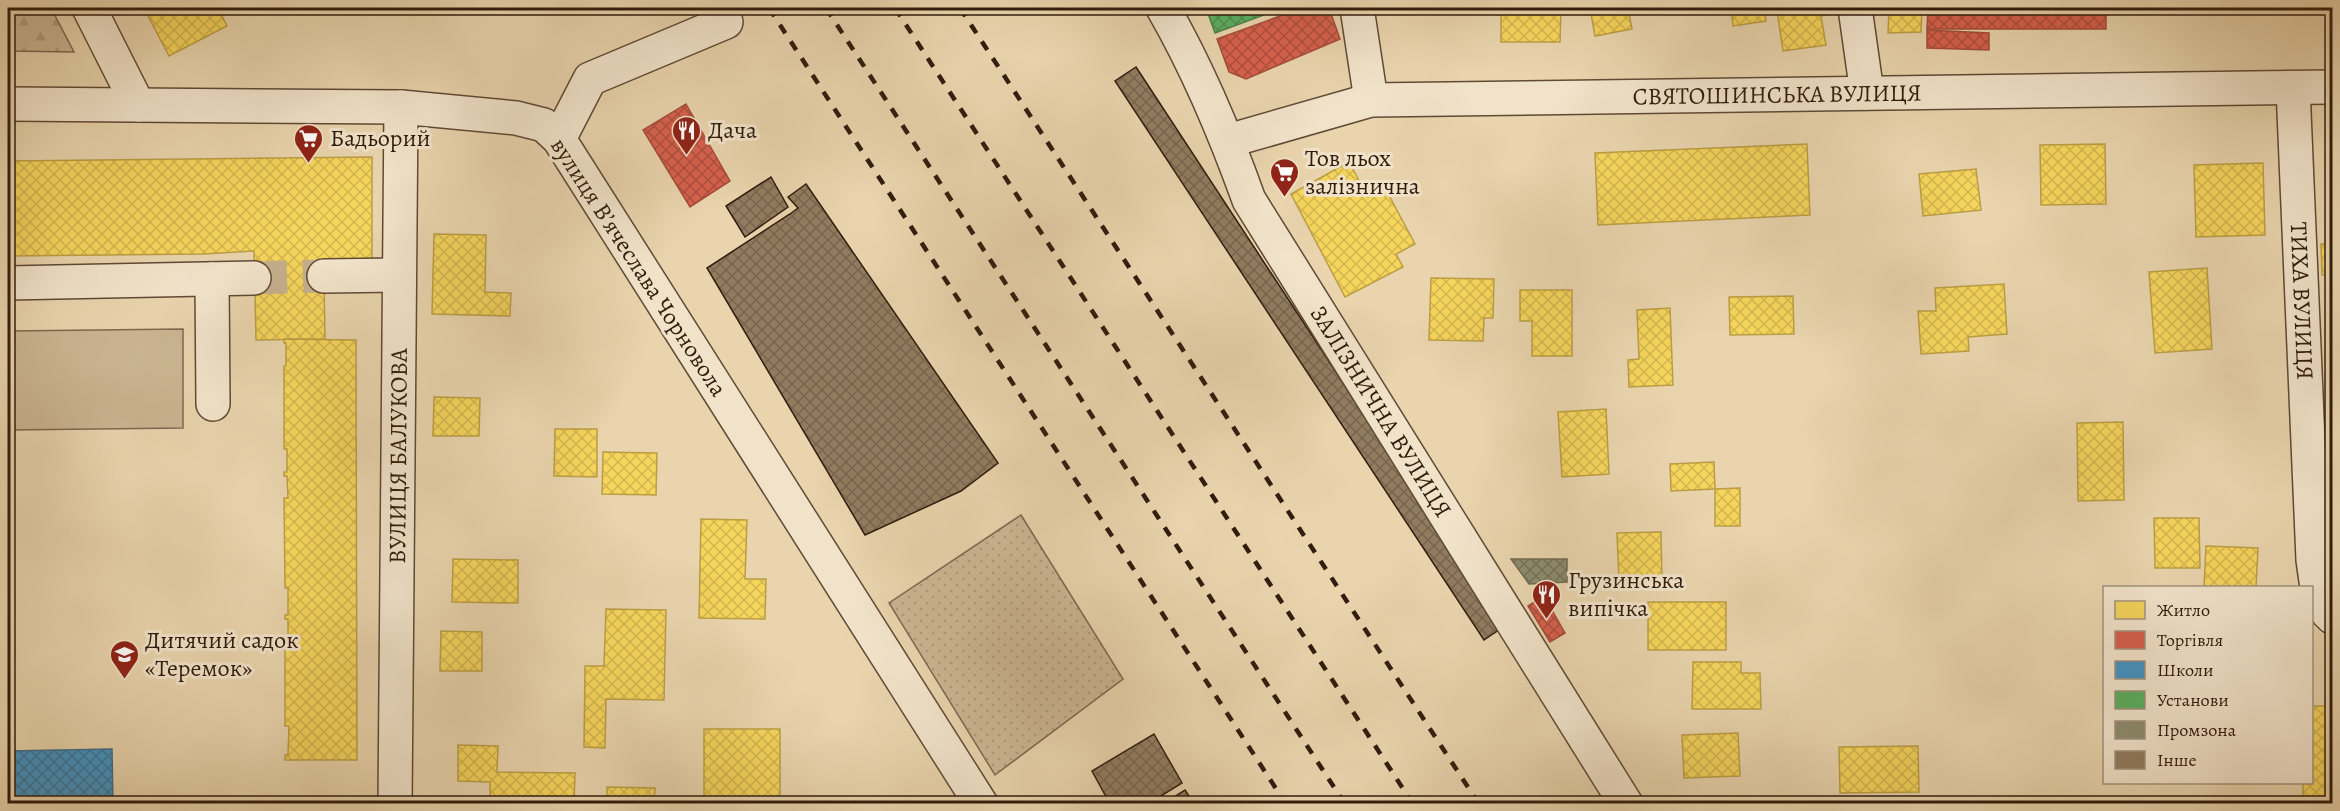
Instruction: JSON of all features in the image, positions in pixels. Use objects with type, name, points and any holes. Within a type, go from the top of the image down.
[{"type":"street","points":[[89,8],[138,105]]},
{"type":"street","points":[[559,139],[590,79],[726,22],[717,8]]},
{"type":"street","name":"ЗАЛІЗНИЧНА ВУЛИЦЯ","points":[[1163,8],[1189,53],[1228,141],[1249,200],[1626,804]]},
{"type":"street","points":[[1357,8],[1371,100]]},
{"type":"street","points":[[1855,8],[1866,93]]},
{"type":"street","name":"СВЯТОШИНСЬКА ВУЛИЦЯ","points":[[1228,141],[1371,100],[2332,87]]},
{"type":"street","name":"ТИХА ВУЛИЦЯ","points":[[2293,88],[2313,560],[2318,591],[2327,613],[2332,618]]},
{"type":"street","name":"вулиця Вʼячеслава Чорновола","points":[[8,104],[401,107],[516,118],[544,125],[559,139],[966,795]]},
{"type":"street","name":"ВУЛИЦЯ БАЛУКОВА","points":[[395,804],[401,107]]},
{"type":"street","points":[[324,276],[398,274]]},
{"type":"street","points":[[8,283],[254,278]]},
{"type":"street","points":[[212,279],[213,404]]},
{"type":"green space","points":[[8,8],[51,8],[74,52],[8,51]]},
{"type":"green space","points":[[183,329],[183,428],[8,430],[8,331]]},
{"type":"green space","points":[[1021,515],[1123,679],[995,775],[889,603]]},
{"type":"building: Житло","points":[[144,8],[218,8],[227,26],[169,56]]},
{"type":"building: Житло","points":[[1501,8],[1561,8],[1560,42],[1501,42]]},
{"type":"building: Житло","points":[[1590,8],[1628,8],[1632,29],[1595,36]]},
{"type":"building: Житло","points":[[1731,8],[1764,8],[1766,21],[1733,26]]},
{"type":"building: Житло","points":[[1798,8],[1842,8],[1843,12],[1821,16],[1826,45],[1783,51],[1777,11]]},
{"type":"building: Житло","points":[[1889,8],[1922,8],[1921,32],[1888,33]]},
{"type":"building: Житло","points":[[1807,144],[1810,215],[1598,225],[1595,153]]},
{"type":"building: Житло","points":[[2105,144],[2106,204],[2041,205],[2040,145]]},
{"type":"building: Житло","points":[[372,157],[372,260],[324,276],[325,339],[256,340],[254,251],[203,254],[8,256],[8,161]]},
{"type":"building: Житло","points":[[1349,162],[1368,197],[1385,188],[1415,244],[1396,254],[1403,267],[1345,297],[1291,194]]},
{"type":"building: Житло","points":[[2263,163],[2265,235],[2196,237],[2194,165]]},
{"type":"building: Житло","points":[[1976,169],[1981,210],[1923,216],[1919,174]]},
{"type":"building: Житло","points":[[434,234],[486,235],[485,292],[511,293],[510,316],[432,314]]},
{"type":"building: Житло","points":[[2332,243],[2332,274],[2322,275],[2321,244]]},
{"type":"building: Житло","points":[[2207,268],[2212,349],[2155,353],[2149,272]]},
{"type":"building: Житло","points":[[1431,278],[1494,279],[1493,318],[1484,318],[1483,341],[1429,340]]},
{"type":"building: Житло","points":[[2004,284],[2007,334],[1968,337],[1969,351],[1921,354],[1918,311],[1936,311],[1935,288]]},
{"type":"building: Житло","points":[[1520,290],[1572,290],[1572,356],[1532,356],[1532,321],[1520,321]]},
{"type":"building: Житло","points":[[1793,296],[1794,334],[1730,335],[1729,297]]},
{"type":"building: Житло","points":[[1670,308],[1673,385],[1629,387],[1628,360],[1639,359],[1637,310]]},
{"type":"building: Житло","points":[[284,339],[356,340],[357,760],[285,760],[285,755],[288,755],[289,726],[285,726],[285,646],[288,647],[288,619],[285,619],[285,615],[288,615],[288,588],[285,588],[284,498],[288,498],[287,476],[284,476],[284,472],[287,472],[287,449],[284,449],[286,343]]},
{"type":"building: Житло","points":[[434,397],[480,398],[479,436],[433,436]]},
{"type":"building: Житло","points":[[1606,409],[1609,474],[1562,477],[1558,412]]},
{"type":"building: Житло","points":[[2123,422],[2124,500],[2078,501],[2077,423]]},
{"type":"building: Житло","points":[[555,429],[597,429],[597,477],[554,476]]},
{"type":"building: Житло","points":[[603,452],[657,453],[656,495],[602,494]]},
{"type":"building: Житло","points":[[1714,462],[1715,489],[1671,491],[1670,464]]},
{"type":"building: Житло","points":[[1740,488],[1740,526],[1715,526],[1715,489]]},
{"type":"building: Житло","points":[[2154,518],[2199,518],[2200,568],[2155,568]]},
{"type":"building: Житло","points":[[701,519],[747,520],[745,579],[766,579],[765,619],[699,618]]},
{"type":"building: Житло","points":[[1661,532],[1662,580],[1619,581],[1617,533]]},
{"type":"building: Житло","points":[[2206,546],[2258,548],[2256,586],[2204,586]]},
{"type":"building: Житло","points":[[453,559],[518,560],[518,603],[452,602]]},
{"type":"building: Житло","points":[[1648,602],[1726,602],[1726,650],[1648,650]]},
{"type":"building: Житло","points":[[606,609],[666,610],[664,700],[606,699],[605,748],[584,747],[585,666],[604,666]]},
{"type":"building: Житло","points":[[441,631],[482,632],[482,671],[440,671]]},
{"type":"building: Житло","points":[[1693,662],[1741,662],[1741,673],[1760,673],[1761,709],[1692,709]]},
{"type":"building: Житло","points":[[2313,706],[2332,706],[2332,804],[2303,804],[2303,784],[2313,784]]},
{"type":"building: Житло","points":[[704,729],[780,729],[780,802],[704,802]]},
{"type":"building: Житло","points":[[1738,733],[1740,776],[1684,778],[1682,735]]},
{"type":"building: Житло","points":[[458,745],[498,746],[497,772],[575,773],[574,804],[490,804],[490,782],[458,781]]},
{"type":"building: Житло","points":[[1918,746],[1919,792],[1840,793],[1839,747]]},
{"type":"building: Житло","points":[[607,787],[655,788],[654,804],[607,804]]},
{"type":"building: Торгівля","points":[[1302,8],[1329,8],[1340,39],[1246,79],[1229,72],[1217,39]]},
{"type":"building: Торгівля","points":[[1928,8],[2106,8],[2106,29],[1927,29]]},
{"type":"building: Торгівля","points":[[1927,30],[1989,33],[1989,50],[1927,48]]},
{"type":"building: Торгівля","name":"Дача","points":[[686,104],[730,181],[690,207],[643,130]]},
{"type":"building: Торгівля","name":"Грузинська випічка","points":[[1544,596],[1565,633],[1550,642],[1528,606]]},
{"type":"building: Школи","points":[[112,749],[113,804],[8,804],[8,751]]},
{"type":"building: Установи","points":[[1206,8],[1283,8],[1215,33]]},
{"type":"building: Промзона","points":[[1511,559],[1567,559],[1567,582],[1529,584]]},
{"type":"building: Інше","points":[[1136,67],[1503,627],[1484,640],[1115,81]]},
{"type":"building: Інше","points":[[771,177],[788,207],[745,237],[726,206]]},
{"type":"building: Інше","points":[[806,184],[998,463],[961,491],[865,535],[707,268],[798,208],[788,197]]},
{"type":"building: Інше","points":[[1154,734],[1182,783],[1148,804],[1110,804],[1092,771]]},
{"type":"building: Інше","points":[[1185,790],[1194,804],[1163,804]]},
{"type":"tunnel","points":[[254,278],[324,276]]},
{"type":"railway","points":[[769,8],[1286,804]]},
{"type":"railway","points":[[826,8],[1345,804]]},
{"type":"railway","points":[[895,8],[1413,804]]},
{"type":"railway","points":[[960,8],[1479,804]]},
{"type":"place","name":"Дача","points":[[687,156]]},
{"type":"place","name":"Бадьорий","points":[[309,164]]},
{"type":"place","name":"Тов льох залізнична","points":[[1284,198]]},
{"type":"place","name":"Грузинська випічка","points":[[1547,620]]},
{"type":"place","name":"Дитячий садок «Теремок»","points":[[124,680]]}]
